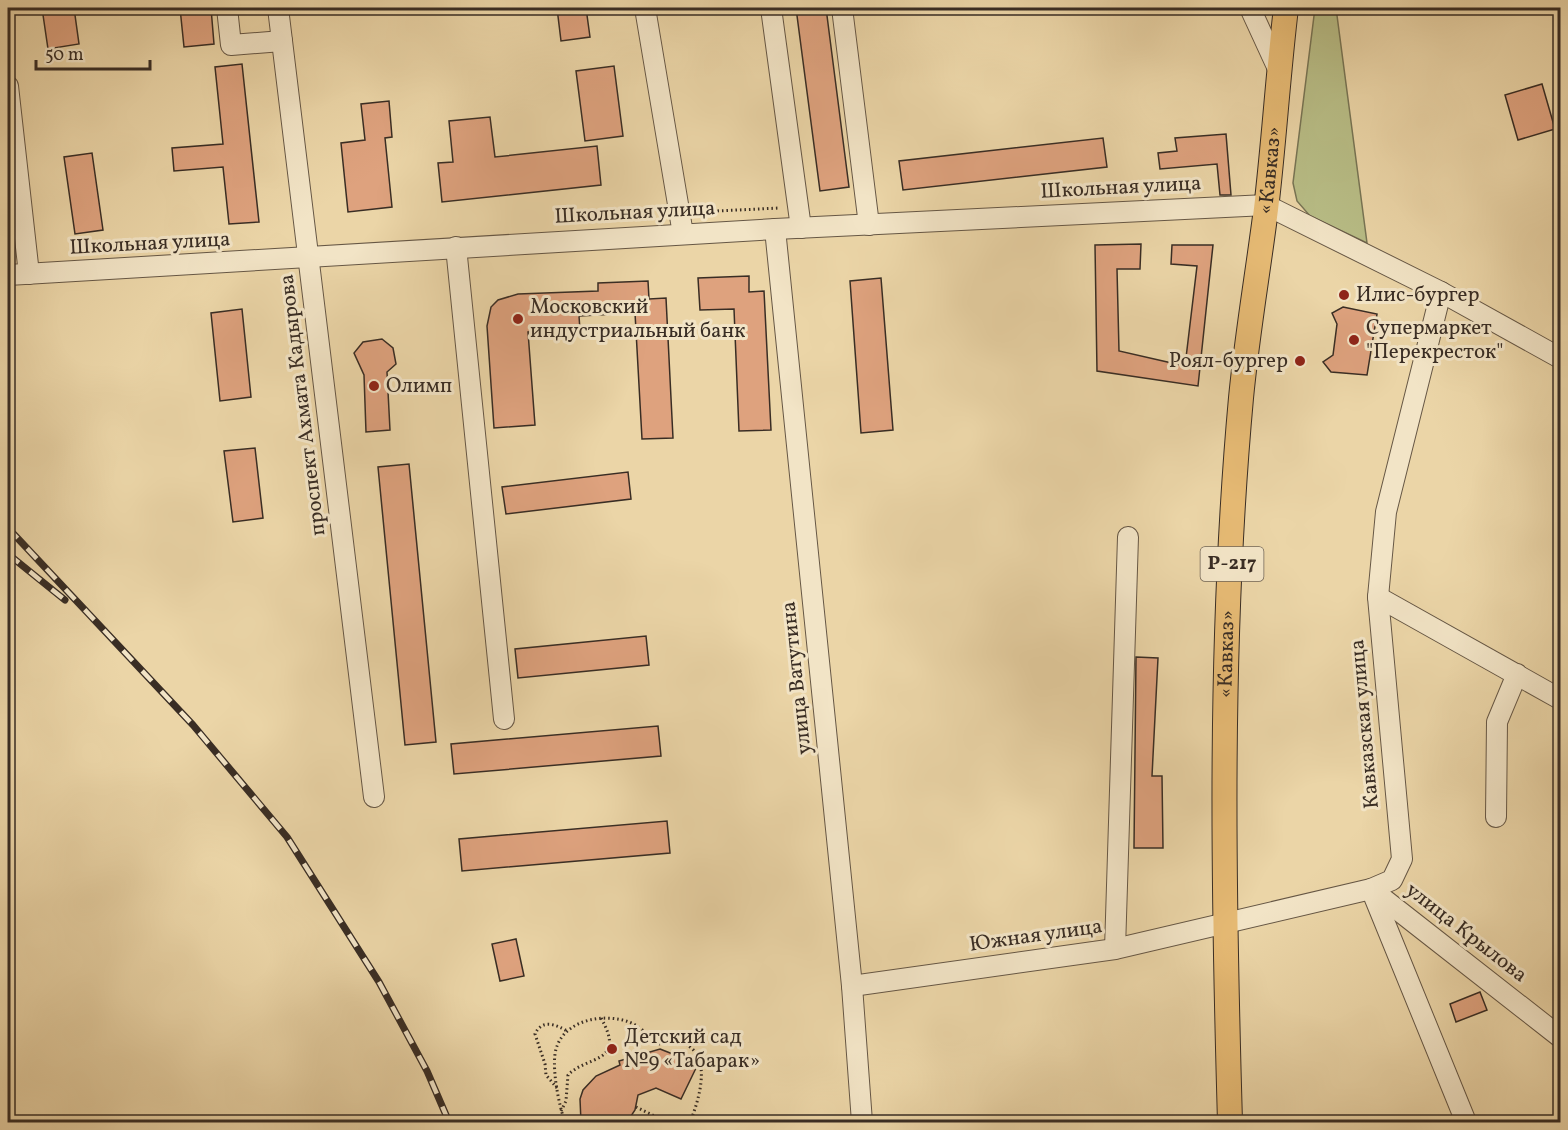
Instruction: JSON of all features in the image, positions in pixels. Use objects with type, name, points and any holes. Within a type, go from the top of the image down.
[{"type":"main road","name":"«Кавказ»","points":[[1230,1122],[1224,922],[1225,754],[1240,422],[1266,205],[1286,8]]},
{"type":"street","points":[[226,8],[231,45],[282,41]]},
{"type":"street","name":"проспект Ахмата Кадырова","points":[[278,8],[374,797]]},
{"type":"street","points":[[645,8],[683,234]]},
{"type":"street","points":[[771,8],[801,228]]},
{"type":"street","points":[[842,8],[869,225]]},
{"type":"street","points":[[1250,8],[1279,71]]},
{"type":"street","points":[[8,86],[29,274]]},
{"type":"street","points":[[1266,205],[1441,292],[1560,358]]},
{"type":"street","name":"Школьная улица","points":[[8,275],[310,259],[456,247],[683,234],[1266,205]]},
{"type":"street","name":"улица Ватутина","points":[[775,229],[852,986],[862,1122]]},
{"type":"street","points":[[456,247],[504,719]]},
{"type":"street","name":"Кавказская улица","points":[[1371,889],[1392,880],[1402,859],[1378,597],[1386,512],[1441,292]]},
{"type":"street","points":[[1115,949],[1128,537]]},
{"type":"street","points":[[1378,597],[1560,699]]},
{"type":"street","points":[[1496,817],[1497,723],[1517,674]]},
{"type":"street","points":[[1371,889],[1466,1122]]},
{"type":"street","name":"Южная улица","points":[[852,986],[1115,949],[1371,889]]},
{"type":"street","name":"улица Крылова","points":[[1371,889],[1560,1037]]},
{"type":"path","points":[[695,212],[780,208]]},
{"type":"path","points":[[561,1111],[566,1101],[568,1075],[573,1069],[598,1060],[605,1054],[609,1045],[601,1018]]},
{"type":"path","points":[[565,1122],[557,1088],[556,1047],[568,1032],[589,1020],[616,1018],[631,1023],[658,1044],[689,1045],[697,1054],[701,1073],[696,1110],[690,1122]]},
{"type":"path","points":[[557,1088],[546,1075],[545,1064],[535,1034],[541,1025],[549,1023],[568,1032]]},
{"type":"path","points":[[636,1107],[667,1122]]},
{"type":"path","points":[[631,1118],[639,1122]]},
{"type":"green space","points":[[1315,8],[1336,8],[1367,243],[1310,216],[1297,201],[1293,183]]},
{"type":"building","points":[[42,8],[74,8],[79,44],[48,49]]},
{"type":"building","points":[[180,8],[211,8],[214,44],[184,47]]},
{"type":"building","points":[[557,8],[586,8],[590,37],[561,41]]},
{"type":"building","points":[[796,8],[826,8],[849,187],[820,191]]},
{"type":"building","points":[[242,64],[259,222],[229,224],[223,167],[174,171],[172,148],[223,144],[215,67]]},
{"type":"building","points":[[614,66],[623,136],[585,141],[576,71]]},
{"type":"building","points":[[1542,84],[1555,129],[1518,140],[1505,95]]},
{"type":"building","points":[[389,101],[392,137],[385,138],[392,207],[348,212],[341,143],[365,140],[361,104]]},
{"type":"building","points":[[490,117],[495,157],[597,146],[601,185],[442,202],[438,163],[453,162],[449,121]]},
{"type":"building","points":[[1226,134],[1231,195],[1220,195],[1217,164],[1160,169],[1158,153],[1177,151],[1175,138]]},
{"type":"building","points":[[1103,138],[1107,167],[903,190],[899,161]]},
{"type":"building","points":[[92,153],[103,230],[75,234],[64,157]]},
{"type":"building","points":[[1141,244],[1140,269],[1117,269],[1119,351],[1185,366],[1197,266],[1171,264],[1172,245],[1213,245],[1198,386],[1097,371],[1095,245]]},
{"type":"building","points":[[749,276],[749,292],[764,291],[771,430],[739,431],[734,309],[700,310],[698,278]]},
{"type":"building","points":[[881,278],[893,430],[861,433],[850,281]]},
{"type":"building","points":[[648,281],[649,299],[666,298],[673,438],[642,439],[635,313],[579,316],[580,330],[528,332],[535,425],[494,428],[487,326],[491,307],[498,300],[518,294],[598,291],[598,283]]},
{"type":"building","name":"Супермаркет \"Перекресток\"","points":[[1343,307],[1377,314],[1367,375],[1331,372],[1323,362],[1333,355],[1337,324],[1332,313]]},
{"type":"building","points":[[242,309],[251,397],[220,401],[211,313]]},
{"type":"building","points":[[382,339],[393,348],[396,364],[387,372],[390,430],[366,432],[364,375],[354,353],[363,342]]},
{"type":"building","points":[[255,448],[263,518],[233,522],[224,451]]},
{"type":"building","points":[[409,464],[436,742],[405,745],[378,467]]},
{"type":"building","points":[[628,472],[631,499],[506,514],[502,487]]},
{"type":"building","points":[[646,636],[649,665],[518,678],[515,649]]},
{"type":"building","points":[[1136,657],[1158,658],[1152,776],[1162,776],[1163,848],[1134,848]]},
{"type":"building","points":[[658,726],[661,756],[454,774],[451,744]]},
{"type":"building","points":[[667,821],[670,853],[462,871],[459,839]]},
{"type":"building","points":[[516,939],[524,976],[500,981],[492,944]]},
{"type":"building","points":[[1480,992],[1487,1010],[1456,1022],[1450,1004]]},
{"type":"building","points":[[660,1049],[698,1064],[681,1099],[656,1088],[638,1095],[635,1110],[627,1122],[581,1122],[580,1099],[583,1090],[596,1076],[620,1065],[619,1061]]},
{"type":"railway","points":[[8,528],[193,725],[287,837],[379,982],[427,1071],[449,1122]]},
{"type":"railway","points":[[8,554],[65,600]]},
{"type":"place","name":"Илис-бургер","points":[[1344,295]]},
{"type":"place","name":"Московский индустриальный банк","points":[[518,319]]},
{"type":"place","name":"Супермаркет \"Перекресток\"","points":[[1354,340]]},
{"type":"place","name":"Роял-бургер","points":[[1300,361]]},
{"type":"place","name":"Олимп","points":[[374,386]]},
{"type":"place","name":"Детский сад №9 «Табарак»","points":[[612,1049]]}]
